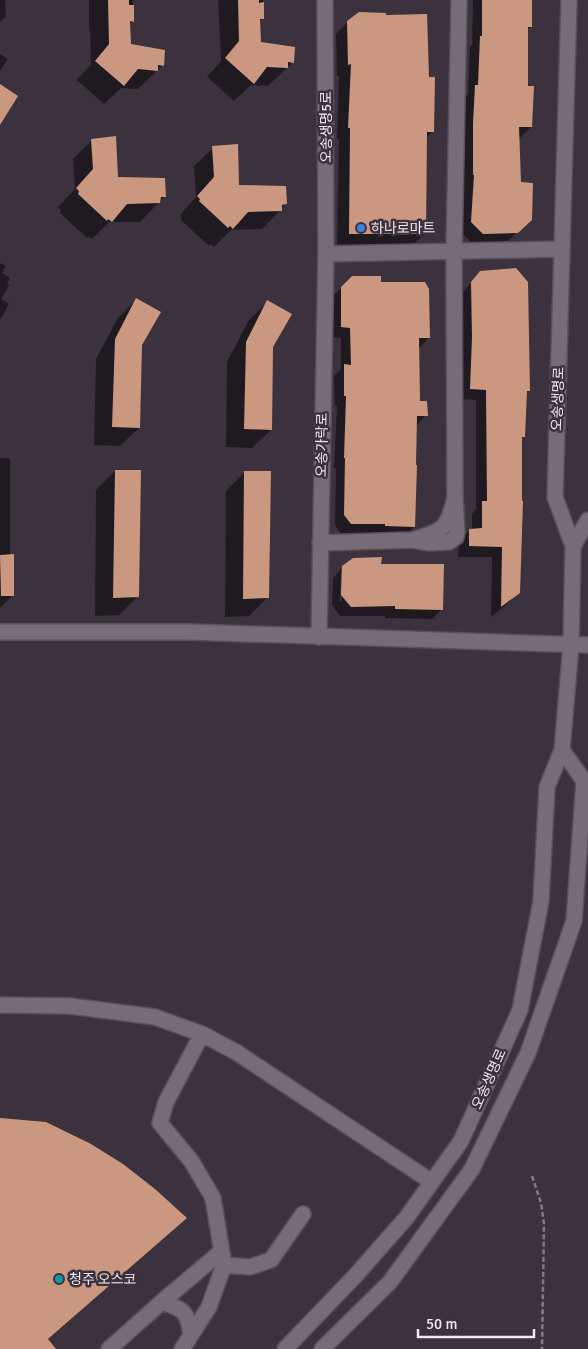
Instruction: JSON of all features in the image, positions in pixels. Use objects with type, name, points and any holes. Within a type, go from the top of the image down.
[{"type":"street","name":"오송생명5로","points":[[325,0],[326,254]]},
{"type":"street","points":[[320,543],[412,540],[437,543],[453,540],[457,532],[455,497],[454,252],[459,0]]},
{"type":"street","name":"오송생명로","points":[[284,1349],[356,1276],[407,1217],[461,1141],[520,1010],[541,901],[547,787],[562,750],[571,645],[573,546],[555,497],[569,0]]},
{"type":"street","points":[[326,254],[562,249]]},
{"type":"street","name":"오송가락로","points":[[319,636],[326,254]]},
{"type":"street","name":"오송생명로","points":[[573,546],[588,520]]},
{"type":"street","points":[[0,632],[190,632],[588,645]]},
{"type":"street","name":"오송생명로","points":[[322,1349],[390,1282],[472,1169],[528,1052],[574,921],[584,781],[562,750]]},
{"type":"street","points":[[0,1005],[70,1006],[155,1017],[202,1034],[236,1052],[432,1182]]},
{"type":"street","points":[[182,1349],[209,1307],[223,1258],[213,1198],[192,1162],[160,1123],[166,1102],[202,1034]]},
{"type":"street","points":[[223,1258],[250,1267],[271,1260],[303,1214]]},
{"type":"street","points":[[109,1349],[162,1302],[223,1258]]},
{"type":"street","points":[[162,1302],[180,1308],[190,1320],[192,1334]]},
{"type":"path","points":[[532,1176],[541,1203],[544,1224],[542,1349]]},
{"type":"building","points":[[108,0],[129,0],[129,5],[134,5],[134,22],[130,21],[131,44],[165,50],[164,66],[158,65],[158,71],[138,69],[124,86],[95,61],[109,44]]},
{"type":"building","points":[[238,0],[259,0],[259,3],[264,2],[264,19],[260,19],[261,42],[295,47],[294,63],[288,62],[288,68],[267,67],[254,84],[225,58],[239,41]]},
{"type":"building","points":[[482,0],[532,0],[532,27],[528,27],[528,86],[534,86],[532,127],[519,127],[521,182],[533,183],[532,220],[518,233],[483,234],[471,222],[474,175],[473,124],[475,85],[478,85],[480,36],[482,36]]},
{"type":"building","points":[[359,12],[386,13],[386,15],[427,14],[429,77],[435,77],[434,132],[427,132],[426,234],[349,234],[350,128],[348,128],[351,64],[348,65],[347,21]]},
{"type":"building","points":[[0,84],[18,96],[0,125]]},
{"type":"building","points":[[116,136],[118,177],[165,178],[166,197],[161,197],[160,203],[127,204],[112,222],[108,219],[107,221],[78,194],[79,191],[76,188],[93,169],[91,139]]},
{"type":"building","points":[[238,144],[239,185],[286,186],[287,204],[282,205],[282,211],[248,212],[233,229],[230,226],[228,228],[199,201],[200,199],[197,196],[214,177],[212,146]]},
{"type":"building","points":[[516,268],[528,282],[530,391],[527,391],[525,437],[522,437],[523,501],[520,593],[501,607],[502,547],[469,546],[469,529],[482,528],[482,501],[487,501],[486,390],[470,389],[472,337],[471,282],[480,271]]},
{"type":"building","points":[[352,276],[381,276],[381,282],[425,282],[429,289],[430,338],[419,338],[420,401],[427,401],[428,416],[417,416],[415,527],[385,526],[385,524],[351,524],[344,515],[346,396],[344,396],[344,364],[351,365],[350,328],[341,327],[341,287]]},
{"type":"building","points":[[136,298],[161,312],[142,345],[140,428],[112,427],[115,339]]},
{"type":"building","points":[[267,300],[292,314],[273,347],[272,430],[244,429],[246,342]]},
{"type":"building","points":[[115,470],[141,470],[139,597],[113,598]]},
{"type":"building","points":[[244,471],[271,471],[269,598],[243,599]]},
{"type":"building","points":[[14,554],[14,596],[1,596],[0,555]]},
{"type":"building","points":[[382,557],[381,564],[444,564],[443,610],[395,609],[395,606],[351,607],[341,595],[342,566],[353,558]]},
{"type":"building","name":"청주 오스코","points":[[0,1118],[46,1122],[91,1144],[123,1164],[155,1189],[187,1218],[48,1339],[56,1349],[0,1349]]},
{"type":"place","name":"하나로마트","points":[[361,228]]},
{"type":"place","name":"청주 오스코","points":[[59,1279]]}]
